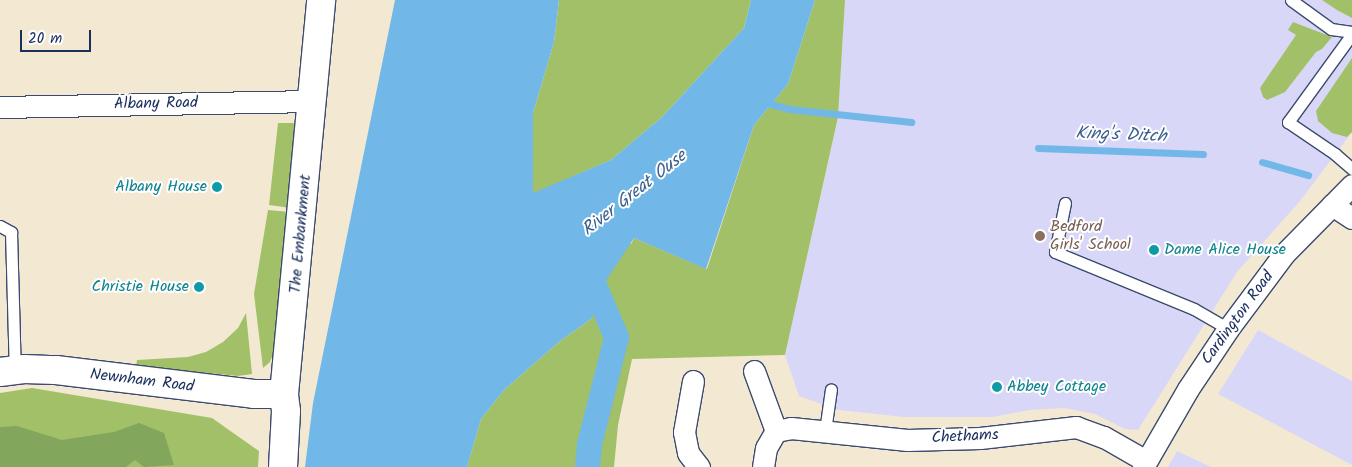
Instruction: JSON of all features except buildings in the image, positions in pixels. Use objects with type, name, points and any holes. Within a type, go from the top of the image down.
[{"type":"street","name":"The Embankment","points":[[283,467],[286,411],[284,394],[321,0]]},
{"type":"street","name":"Albany Road","points":[[0,108],[313,101]]},
{"type":"street","name":"Cardington Road","points":[[1145,464],[1188,389],[1228,329],[1284,254],[1352,185]]},
{"type":"street","points":[[1332,205],[1352,218]]},
{"type":"street","name":"Newnham Road","points":[[7,372],[56,370],[244,393],[284,394]]},
{"type":"street","points":[[754,371],[776,431],[766,448],[763,467]]},
{"type":"street","points":[[693,381],[684,432],[688,453],[699,467]]},
{"type":"street","name":"Chethams","points":[[776,431],[791,428],[907,440],[926,440],[980,438],[1076,427],[1104,437],[1145,464]]},
{"type":"lane","points":[[1291,0],[1331,29],[1352,33],[1288,122],[1335,154],[1352,169]]},
{"type":"lane","points":[[1065,203],[1055,252],[1194,309],[1228,329]]},
{"type":"lane","points":[[0,226],[11,232],[7,372]]},
{"type":"lane","points":[[825,431],[831,389]]},
{"type":"shaded area","name":"Bedford Girls' School","points":[[845,0],[1352,0],[1352,132],[1300,201],[1237,272],[1138,430],[1125,429],[1095,414],[1064,408],[1030,410],[992,417],[904,417],[839,410],[799,396],[785,355],[838,117]]},
{"type":"shaded area","points":[[1258,330],[1352,381],[1352,465],[1218,394]]},
{"type":"shaded area","points":[[1177,451],[1211,467],[1168,467]]},
{"type":"green space","points":[[559,0],[751,0],[744,28],[662,117],[611,160],[574,176],[631,244],[634,238],[707,269],[754,125],[788,84],[815,0],[845,0],[838,117],[785,355],[632,359],[618,425],[614,467],[467,467],[481,419],[504,390],[560,341],[591,319],[533,193],[533,113],[554,42]]},
{"type":"green space","points":[[1322,0],[1352,0],[1352,18],[1337,10]]},
{"type":"green space","points":[[1293,22],[1332,37],[1322,49],[1316,52],[1285,92],[1267,100],[1263,97],[1260,88],[1296,35],[1288,30]]},
{"type":"green space","points":[[1352,58],[1352,132],[1347,137],[1332,133],[1318,121],[1316,111]]},
{"type":"green space","points":[[278,123],[293,123],[299,132],[291,208],[269,205]]},
{"type":"green space","points":[[268,210],[290,212],[275,349],[270,362],[263,368],[254,294]]},
{"type":"green space","points":[[246,313],[252,374],[238,376],[136,366],[137,360],[188,357],[206,352],[223,342],[238,328]]},
{"type":"green space","points":[[32,388],[212,418],[259,451],[258,467],[0,467],[0,393]]},
{"type":"green space","points":[[139,423],[164,433],[174,465],[144,467],[135,460],[126,467],[0,467],[0,427],[17,426],[62,440],[114,432]]},
{"type":"water","name":"River Great Ouse","points":[[395,0],[559,0],[554,42],[533,113],[533,193],[611,160],[662,117],[744,28],[751,0],[815,0],[788,84],[754,125],[706,269],[634,238],[607,279],[591,319],[560,341],[504,390],[481,419],[467,467],[305,467],[313,403]]},
{"type":"waterway","name":"King's Ditch","points":[[763,102],[789,109],[911,122]]},
{"type":"waterway","name":"King's Ditch","points":[[1038,148],[1203,154]]},
{"type":"waterway","name":"King's Ditch","points":[[1262,162],[1308,175]]},
{"type":"waterway","points":[[586,266],[616,337],[589,444],[587,467]]},
{"type":"place","name":"Albany House","points":[[217,187]]},
{"type":"place","name":"Bedford Girls' School","points":[[1040,236]]},
{"type":"place","name":"Dame Alice House","points":[[1154,250]]},
{"type":"place","name":"Christie House","points":[[199,287]]},
{"type":"place","name":"Abbey Cottage","points":[[997,387]]}]
